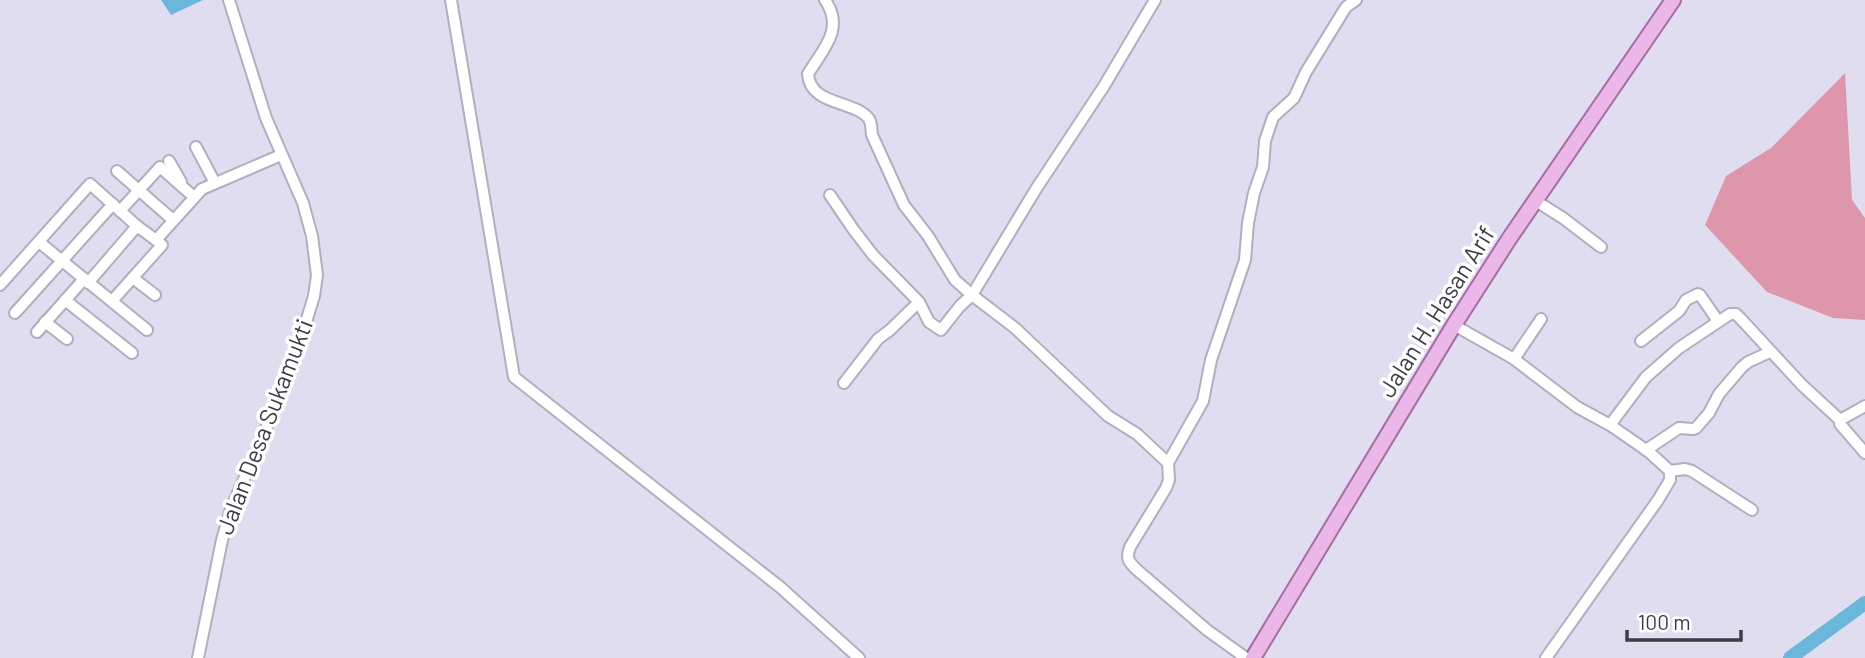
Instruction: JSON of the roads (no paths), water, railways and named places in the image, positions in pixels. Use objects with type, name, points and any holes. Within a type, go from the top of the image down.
[{"type":"main road","name":"Jalan H. Hasan Arif","points":[[1253,658],[1454,325],[1673,0]]},
{"type":"street","name":"Jalan Desa Sukamukti","points":[[198,658],[231,509],[291,371],[314,296],[317,275],[312,236],[303,203],[266,118],[229,0]]},
{"type":"street","points":[[451,0],[514,377],[780,587],[859,658]]},
{"type":"street","points":[[825,0],[835,19],[828,44],[808,78],[815,89],[828,100],[856,109],[868,118],[872,125],[872,135],[904,205],[928,236],[955,280],[1015,328],[1108,416],[1137,434],[1168,463]]},
{"type":"street","points":[[830,195],[873,255],[919,302],[929,323],[941,330],[972,295],[1156,0]]},
{"type":"street","points":[[1246,658],[1207,630],[1136,569],[1127,556],[1166,488],[1169,480],[1168,463],[1203,401],[1210,360],[1245,260],[1248,223],[1263,167],[1265,141],[1273,117],[1294,98],[1306,72],[1346,8],[1356,0]]},
{"type":"street","points":[[196,147],[215,183]]},
{"type":"street","points":[[156,240],[190,194],[281,155]]},
{"type":"street","points":[[169,161],[190,194]]},
{"type":"street","points":[[15,313],[62,261],[116,208],[139,191],[160,167],[190,194]]},
{"type":"street","points":[[117,171],[173,219]]},
{"type":"street","points":[[0,285],[90,184],[162,245],[112,301]]},
{"type":"street","points":[[1536,201],[1601,247]]},
{"type":"street","points":[[37,332],[137,226]]},
{"type":"street","points":[[39,242],[147,330]]},
{"type":"street","points":[[133,278],[155,295]]},
{"type":"street","points":[[1641,341],[1679,311],[1686,300],[1698,294],[1718,321]]},
{"type":"street","points":[[65,300],[132,353]]},
{"type":"street","points":[[844,383],[878,339],[919,302]]},
{"type":"street","points":[[1610,425],[1646,377],[1679,348],[1718,321],[1730,314],[1736,314],[1770,352],[1840,420],[1840,424],[1865,453]]},
{"type":"street","points":[[1514,359],[1541,319]]},
{"type":"street","points":[[45,322],[67,339]]},
{"type":"street","points":[[1454,325],[1514,359],[1577,407],[1610,425],[1646,450],[1671,471]]},
{"type":"street","points":[[1646,450],[1679,428],[1696,428],[1709,413],[1719,394],[1742,367],[1770,352]]},
{"type":"street","points":[[1840,420],[1865,406]]},
{"type":"street","points":[[1671,471],[1692,471],[1752,510]]},
{"type":"street","points":[[1546,658],[1658,500],[1667,486],[1671,471]]},
{"type":"water","points":[[161,0],[203,0],[171,15]]},
{"type":"waterway","points":[[1790,658],[1865,603]]}]
